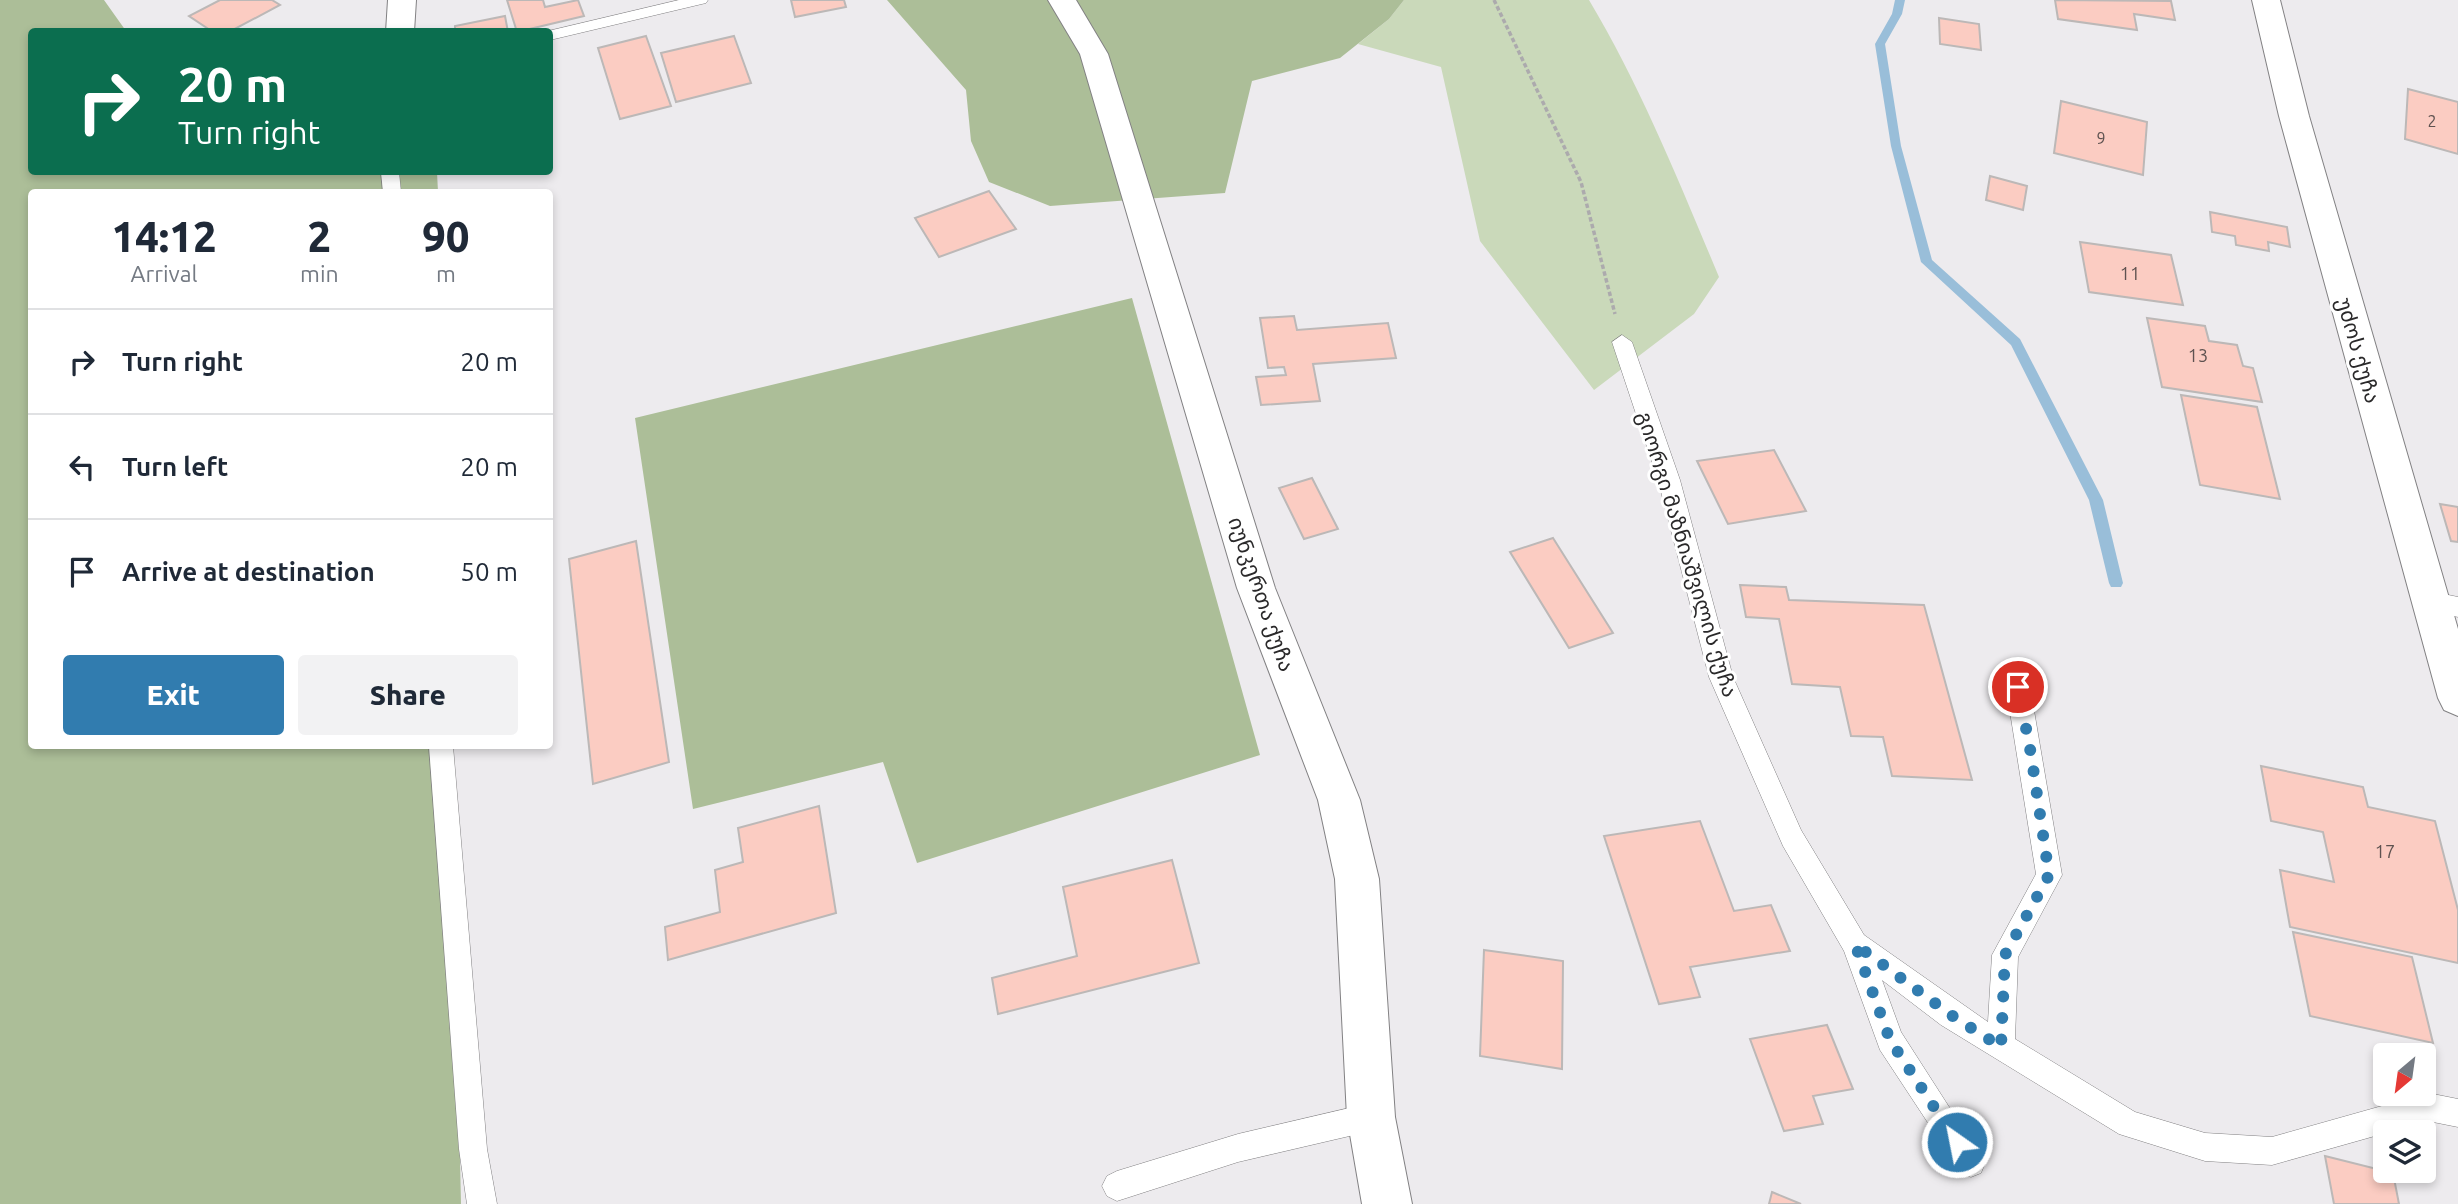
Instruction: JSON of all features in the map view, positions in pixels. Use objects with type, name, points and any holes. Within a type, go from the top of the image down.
[{"type":"main road","points":[[400,28],[401,0]]},
{"type":"main road","name":"იუნკერთა ქუჩა","points":[[1062,0],[1094,54],[1256,588],[1339,800],[1357,879],[1371,1117],[1387,1204]]},
{"type":"main road","name":"უძოს ქუჩა","points":[[2266,0],[2294,116],[2444,604],[2458,698]]},
{"type":"lane","points":[[553,34],[701,0]]},
{"type":"lane","name":"გიორგი მაზნიაშვილის ქუჩა","points":[[1622,342],[1669,480],[1721,677],[1792,838],[1855,944],[1951,1015],[2129,1124],[2205,1147],[2273,1151],[2428,1107],[2458,1113]]},
{"type":"lane","points":[[2001,1047],[2005,955],[2049,875],[2018,687]]},
{"type":"lane","points":[[441,749],[473,1149],[482,1204]]},
{"type":"lane","points":[[1855,944],[1890,1040],[1971,1163]]},
{"type":"lane","points":[[1117,1186],[1238,1148],[1371,1117]]},
{"type":"path","points":[[1494,0],[1581,182],[1622,342]]},
{"type":"green space","points":[[0,0],[104,0],[124,28],[28,28],[28,175],[437,175],[438,189],[28,189],[28,749],[451,749],[461,1204],[0,1204]]},
{"type":"green space","points":[[887,0],[1404,0],[1389,19],[1340,58],[1252,81],[1225,193],[1050,206],[989,182],[971,141],[966,90]]},
{"type":"green space","points":[[1404,0],[1589,0],[1643,101],[1719,277],[1694,314],[1594,390],[1480,241],[1441,67],[1358,44],[1389,19]]},
{"type":"green space","points":[[1132,298],[1260,755],[917,863],[883,762],[693,809],[635,418]]},
{"type":"building","points":[[220,0],[272,0],[280,5],[237,28],[207,28],[189,16]]},
{"type":"building","points":[[507,0],[543,0],[545,7],[578,0],[584,16],[534,28],[516,28]]},
{"type":"building","points":[[791,0],[844,0],[846,7],[795,17]]},
{"type":"building","points":[[2055,0],[2171,1],[2175,20],[2134,14],[2137,30],[2058,19]]},
{"type":"building","points":[[505,16],[507,28],[455,28]]},
{"type":"building","points":[[1939,18],[1979,24],[1981,50],[1940,44]]},
{"type":"building","points":[[646,36],[671,106],[620,119],[598,48]]},
{"type":"building","points":[[734,36],[751,83],[676,102],[661,53]]},
{"type":"building","points":[[2408,89],[2458,102],[2458,154],[2405,139]]},
{"type":"building","points":[[2061,101],[2147,122],[2143,175],[2054,153]]},
{"type":"building","points":[[1990,176],[2027,186],[2023,210],[1986,200]]},
{"type":"building","points":[[989,191],[1016,229],[939,257],[915,218]]},
{"type":"building","points":[[2210,212],[2287,227],[2290,247],[2268,242],[2269,251],[2236,245],[2235,236],[2212,232]]},
{"type":"building","points":[[2080,242],[2171,255],[2183,305],[2089,292]]},
{"type":"building","points":[[1294,316],[1297,330],[1388,323],[1396,358],[1313,364],[1320,401],[1261,405],[1256,377],[1286,375],[1284,367],[1268,368],[1260,318]]},
{"type":"building","points":[[2147,318],[2205,326],[2209,341],[2237,345],[2243,366],[2253,368],[2262,402],[2162,387]]},
{"type":"building","points":[[2181,395],[2257,407],[2280,499],[2200,485]]},
{"type":"building","points":[[1774,450],[1806,511],[1728,524],[1697,461]]},
{"type":"building","points":[[1312,478],[1338,529],[1304,539],[1279,488]]},
{"type":"building","points":[[2440,504],[2458,507],[2458,542],[2451,541]]},
{"type":"building","points":[[1553,538],[1613,633],[1569,648],[1510,552]]},
{"type":"building","points":[[636,541],[669,762],[593,784],[569,559]]},
{"type":"building","points":[[1740,585],[1786,587],[1789,600],[1924,605],[1972,780],[1892,776],[1883,737],[1851,736],[1840,687],[1792,684],[1779,619],[1746,617]]},
{"type":"building","points":[[2261,766],[2363,787],[2368,807],[2435,821],[2458,910],[2458,963],[2290,927],[2280,870],[2334,882],[2323,832],[2271,821]]},
{"type":"building","points":[[819,806],[836,913],[668,960],[665,927],[720,912],[715,870],[743,862],[738,828]]},
{"type":"building","points":[[1700,821],[1734,911],[1771,905],[1790,951],[1690,967],[1700,997],[1659,1004],[1604,836]]},
{"type":"building","points":[[1172,860],[1199,963],[998,1014],[992,978],[1077,956],[1063,887]]},
{"type":"building","points":[[2293,932],[2412,957],[2433,1043],[2310,1016]]},
{"type":"building","points":[[1484,950],[1563,961],[1562,1069],[1480,1056]]},
{"type":"building","points":[[1827,1025],[1853,1089],[1813,1096],[1823,1124],[1784,1131],[1750,1039]]},
{"type":"building","points":[[2325,1156],[2373,1168],[2373,1183],[2395,1183],[2399,1204],[2334,1204]]},
{"type":"building","points":[[1772,1192],[1801,1204],[1769,1204]]},
{"type":"waterway","points":[[1900,0],[1897,14],[1880,44],[1896,146],[1927,262],[2016,342],[2096,500],[2116,583]]},
{"type":"route","points":[[1957,1142],[1890,1040],[1855,944],[1951,1015],[2001,1047],[2005,955],[2049,875],[2018,687]]}]
